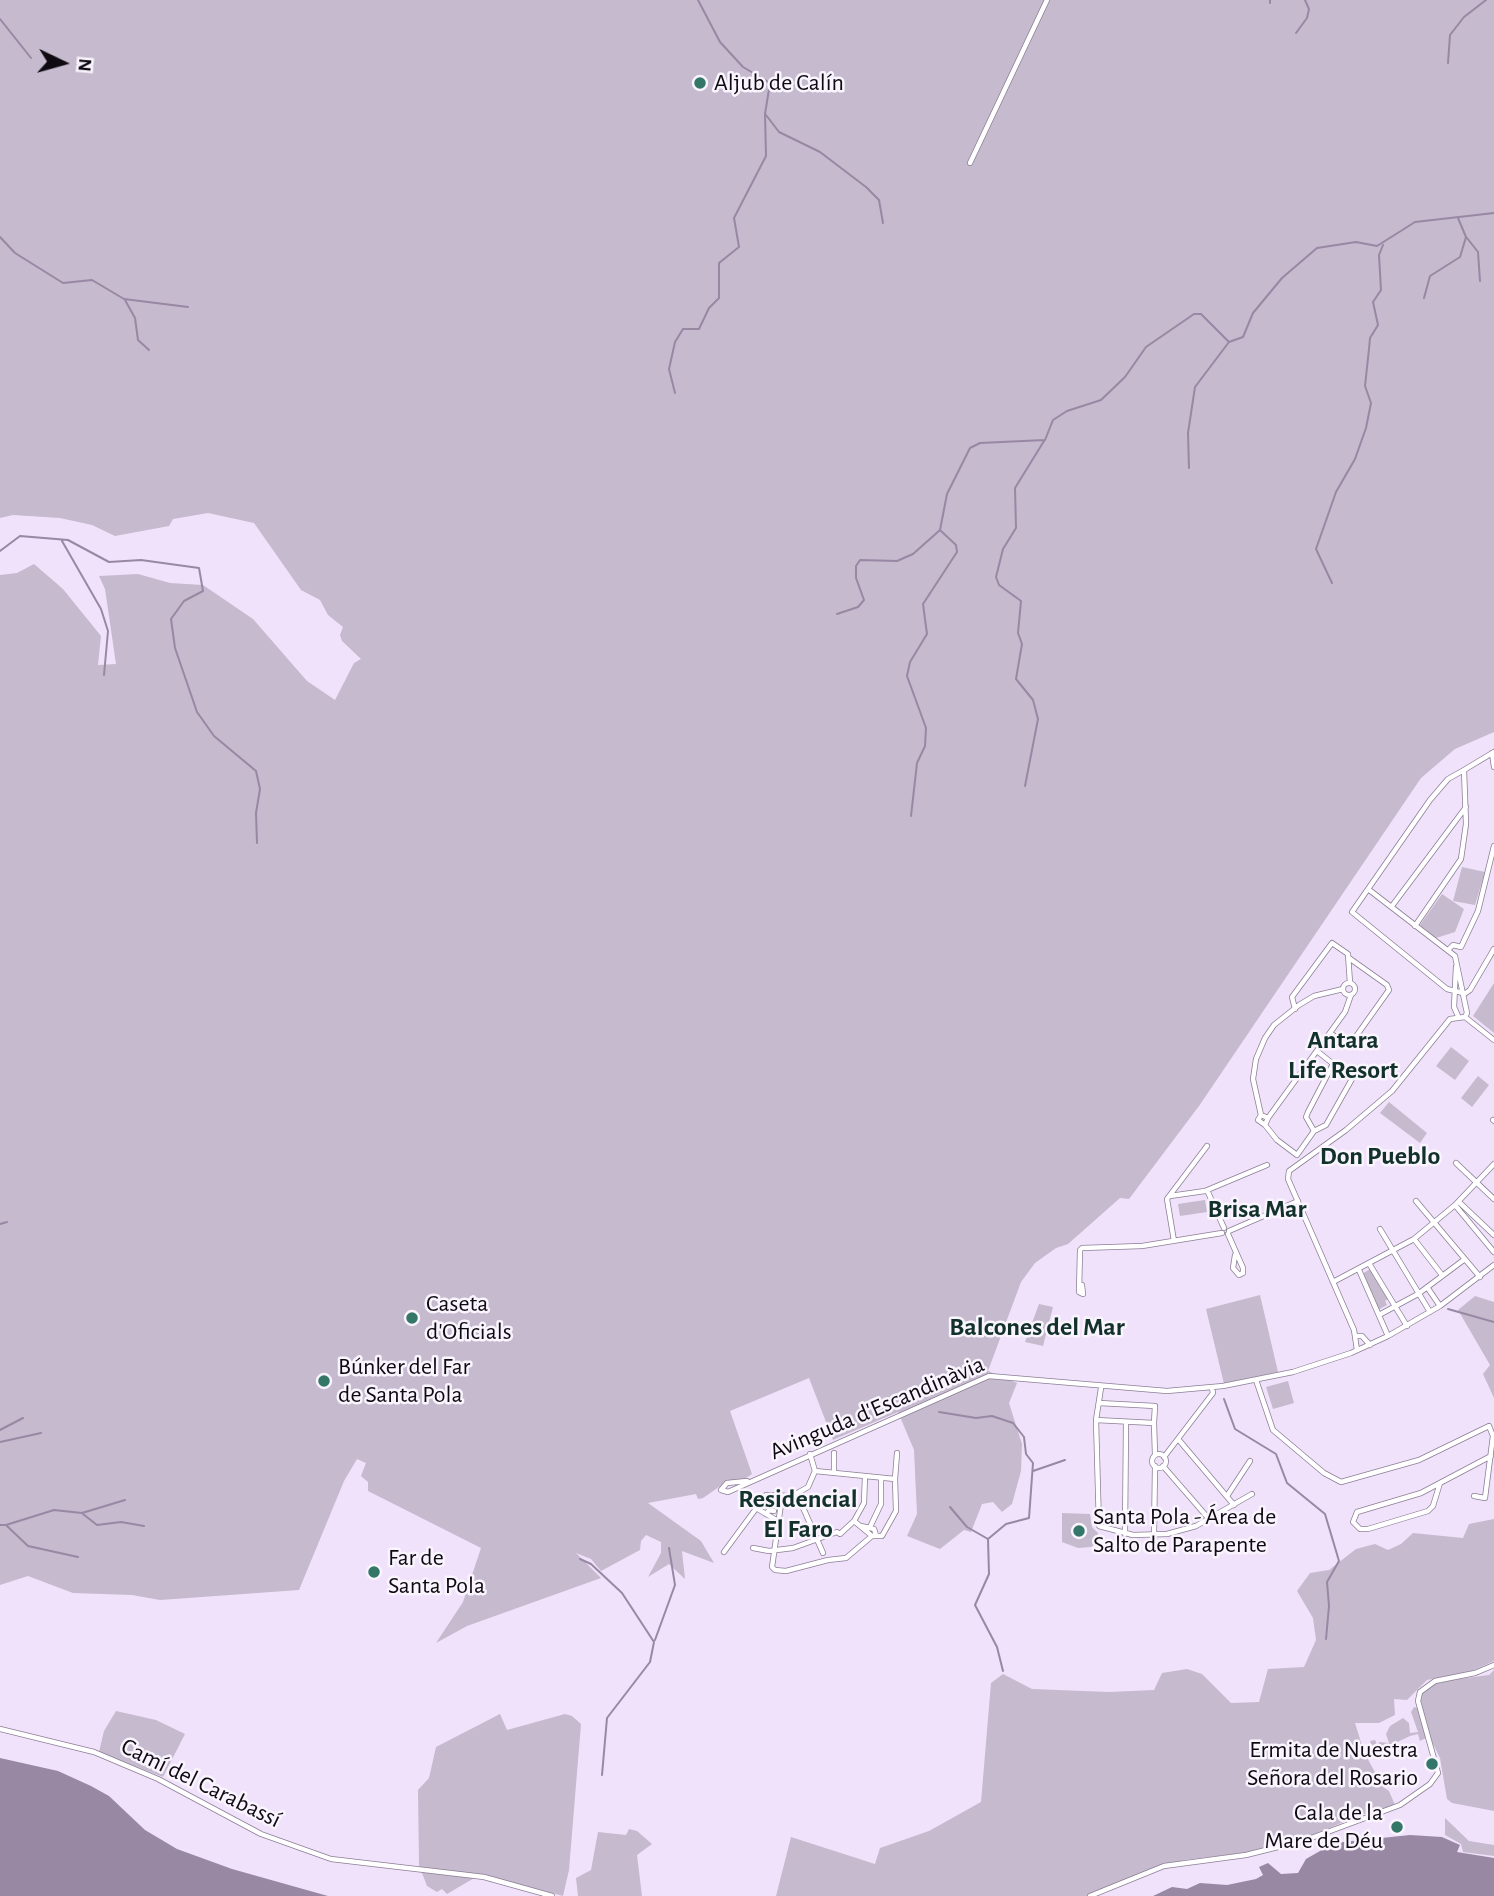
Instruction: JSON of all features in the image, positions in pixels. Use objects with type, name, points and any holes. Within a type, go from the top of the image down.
[{"type":"street","points":[[970,163],[1047,0]]},
{"type":"street","points":[[1494,767],[1493,753],[1448,779],[1356,904],[1353,916],[1455,993],[1463,994],[1470,990],[1494,949]]},
{"type":"street","points":[[1415,926],[1461,859],[1466,806],[1464,770]]},
{"type":"street","points":[[1392,907],[1466,806]]},
{"type":"street","points":[[1448,950],[1452,945],[1461,947],[1478,911],[1494,846]]},
{"type":"street","points":[[1368,889],[1455,956],[1458,1016]]},
{"type":"street","points":[[1295,1009],[1292,997],[1328,945],[1336,945],[1349,958],[1387,985],[1389,990],[1352,1042],[1346,1044],[1330,1034]]},
{"type":"street","points":[[1265,1125],[1345,1012],[1356,989],[1350,983],[1349,958]]},
{"type":"street","points":[[1456,966],[1465,1017]]},
{"type":"street","points":[[1301,1160],[1277,1140],[1265,1125],[1258,1122],[1261,1115],[1253,1079],[1256,1059],[1274,1025],[1314,996],[1343,989],[1350,983]]},
{"type":"street","points":[[1343,989],[1345,994],[1351,995]]},
{"type":"street","points":[[1357,1350],[1355,1336],[1288,1175],[1291,1167],[1346,1130],[1392,1091],[1447,1023],[1458,1016],[1465,1017],[1494,1040]]},
{"type":"street","points":[[1297,1155],[1314,1131],[1325,1125],[1352,1079],[1317,1051]]},
{"type":"street","points":[[1314,1131],[1306,1117],[1334,1063]]},
{"type":"street","points":[[1261,1115],[1268,1118]]},
{"type":"street","points":[[1174,1241],[1167,1205],[1170,1196],[1207,1146]]},
{"type":"street","points":[[1456,1163],[1494,1199]]},
{"type":"street","points":[[1332,1282],[1370,1265],[1414,1239],[1457,1203],[1494,1164]]},
{"type":"street","points":[[1170,1196],[1207,1190],[1267,1165]]},
{"type":"street","points":[[1207,1190],[1236,1255]]},
{"type":"street","points":[[1082,1286],[1082,1248],[1142,1246],[1226,1231],[1298,1201]]},
{"type":"street","points":[[1416,1201],[1480,1276]]},
{"type":"street","points":[[1457,1203],[1494,1235]]},
{"type":"street","points":[[1457,1203],[1494,1252]]},
{"type":"street","points":[[1380,1229],[1430,1312]]},
{"type":"street","points":[[1414,1239],[1442,1275]]},
{"type":"street","points":[[1379,1315],[1420,1296],[1442,1275],[1465,1259]]},
{"type":"street","points":[[1370,1265],[1407,1325]]},
{"type":"street","name":"Avinguda d'Escandinàvia","points":[[747,1481],[727,1483],[721,1490],[726,1493],[747,1481],[989,1377],[1008,1376],[1101,1388],[1166,1391],[1212,1388],[1293,1372],[1357,1350],[1388,1336],[1440,1306],[1494,1265]]},
{"type":"street","points":[[1359,1270],[1388,1336]]},
{"type":"street","points":[[1429,1289],[1440,1306]]},
{"type":"street","points":[[1355,1336],[1362,1336],[1370,1345]]},
{"type":"street","points":[[1256,1380],[1273,1430],[1332,1479],[1341,1482],[1419,1460],[1484,1426],[1493,1430],[1485,1498],[1474,1496]]},
{"type":"street","points":[[1101,1388],[1096,1420],[1097,1525],[1125,1534],[1154,1536],[1180,1532],[1252,1494]]},
{"type":"street","points":[[1209,1519],[1163,1466],[1164,1457],[1213,1393],[1212,1388]]},
{"type":"street","points":[[1099,1403],[1155,1406],[1155,1455],[1152,1461],[1155,1466],[1154,1536]]},
{"type":"street","points":[[1096,1420],[1154,1423]]},
{"type":"street","points":[[1125,1534],[1126,1423]]},
{"type":"street","points":[[1178,1438],[1234,1505]]},
{"type":"street","points":[[834,1453],[834,1472]]},
{"type":"street","points":[[853,1521],[874,1535],[882,1536],[896,1511],[897,1453]]},
{"type":"street","points":[[724,1552],[766,1495],[782,1497],[797,1494],[812,1482],[815,1471],[810,1454]]},
{"type":"street","points":[[1155,1455],[1164,1457]]},
{"type":"street","points":[[1440,1483],[1433,1506],[1427,1511],[1368,1530],[1360,1529],[1353,1522],[1357,1512],[1421,1493],[1491,1456]]},
{"type":"street","points":[[1227,1496],[1250,1461]]},
{"type":"street","points":[[1155,1466],[1163,1466]]},
{"type":"street","points":[[815,1471],[895,1479]]},
{"type":"street","points":[[753,1548],[793,1548],[840,1534],[853,1521],[864,1503],[865,1476]]},
{"type":"street","points":[[870,1527],[881,1504],[881,1478]]},
{"type":"street","points":[[797,1494],[823,1553]]},
{"type":"street","points":[[782,1497],[772,1567],[786,1571],[828,1560],[846,1559],[874,1535],[876,1530],[861,1526]]},
{"type":"street","points":[[756,1508],[778,1521]]},
{"type":"street","points":[[766,1514],[769,1510],[774,1511]]},
{"type":"street","points":[[1090,1896],[1164,1867],[1246,1855],[1306,1840],[1400,1805],[1430,1784],[1438,1773],[1418,1701],[1420,1692],[1435,1681],[1475,1673],[1494,1665]]},
{"type":"street","name":"Camí del Carabassí","points":[[0,1729],[103,1756],[158,1779],[261,1834],[331,1858],[484,1877],[552,1896]]},
{"type":"shaded area","points":[[0,0],[1494,0],[1494,732],[1455,749],[1421,778],[1199,1106],[1129,1199],[1120,1198],[1068,1244],[1056,1248],[1035,1263],[1021,1282],[988,1371],[1017,1383],[1009,1403],[1022,1444],[1021,1471],[1012,1504],[1002,1512],[993,1502],[982,1504],[971,1532],[964,1530],[940,1549],[907,1536],[917,1514],[914,1450],[898,1412],[833,1440],[809,1378],[730,1411],[752,1474],[743,1480],[726,1482],[703,1498],[698,1499],[696,1494],[648,1503],[701,1541],[714,1563],[682,1551],[685,1579],[669,1564],[648,1577],[661,1553],[661,1542],[646,1535],[641,1541],[640,1550],[601,1571],[591,1559],[576,1553],[601,1578],[467,1626],[436,1643],[463,1602],[481,1548],[368,1491],[368,1482],[361,1476],[366,1463],[357,1459],[344,1481],[299,1590],[160,1600],[132,1595],[73,1593],[28,1576],[0,1585],[0,575],[17,573],[34,564],[63,589],[101,636],[98,665],[116,664],[105,589],[99,576],[138,574],[170,583],[203,585],[253,619],[307,681],[335,700],[354,663],[361,659],[342,641],[340,635],[343,627],[328,615],[320,600],[301,590],[254,523],[208,513],[173,519],[169,526],[115,536],[92,525],[60,518],[13,515],[0,518]]},
{"type":"shaded area","points":[[1462,867],[1485,872],[1475,905],[1453,901]]},
{"type":"shaded area","points":[[1442,894],[1464,909],[1455,932],[1436,938],[1420,925]]},
{"type":"shaded area","points":[[1494,983],[1494,1033],[1473,1016]]},
{"type":"shaded area","points":[[1451,1047],[1469,1061],[1455,1080],[1436,1066]]},
{"type":"shaded area","points":[[1478,1076],[1489,1085],[1472,1107],[1461,1098]]},
{"type":"shaded area","points":[[1389,1102],[1427,1133],[1420,1143],[1380,1113]]},
{"type":"shaded area","points":[[1205,1200],[1207,1212],[1180,1216],[1178,1204]]},
{"type":"shaded area","points":[[1370,1269],[1388,1299],[1385,1301],[1387,1305],[1378,1310],[1362,1274]]},
{"type":"shaded area","points":[[1260,1295],[1278,1372],[1224,1384],[1206,1309]]},
{"type":"shaded area","points":[[1475,1296],[1494,1302],[1494,1398],[1483,1374],[1490,1365],[1458,1310]]},
{"type":"shaded area","points":[[1039,1304],[1053,1307],[1043,1346],[1025,1342]]},
{"type":"shaded area","points":[[1288,1381],[1294,1403],[1273,1409],[1266,1387]]},
{"type":"shaded area","name":"Santa Pola - Área de Salto de Parapente","points":[[1062,1513],[1090,1514],[1092,1527],[1098,1533],[1098,1542],[1091,1547],[1078,1548],[1062,1542]]},
{"type":"shaded area","points":[[1494,1519],[1494,1661],[1472,1671],[1427,1680],[1407,1700],[1394,1699],[1395,1715],[1379,1723],[1355,1723],[1364,1752],[1395,1805],[1358,1816],[1300,1840],[1252,1852],[1184,1860],[1133,1876],[1086,1896],[776,1896],[791,1837],[875,1864],[880,1848],[929,1831],[981,1802],[991,1683],[1003,1674],[1032,1689],[1109,1692],[1154,1690],[1162,1673],[1187,1669],[1202,1674],[1231,1703],[1259,1702],[1268,1669],[1304,1667],[1316,1640],[1313,1618],[1297,1591],[1310,1573],[1329,1570],[1356,1549],[1375,1544],[1388,1550],[1401,1544],[1413,1533],[1463,1538],[1469,1524]]},
{"type":"shaded area","points":[[1494,1670],[1494,1811],[1452,1803],[1447,1799],[1440,1758],[1431,1740],[1421,1701],[1422,1692],[1436,1682],[1489,1675]]},
{"type":"shaded area","points":[[1414,1707],[1418,1708],[1422,1718],[1426,1738],[1420,1741],[1418,1734],[1387,1747],[1367,1751],[1366,1748],[1372,1747],[1370,1741],[1375,1740],[1378,1747],[1379,1742],[1389,1743],[1386,1734],[1390,1726],[1403,1718],[1409,1723],[1410,1733],[1418,1732],[1411,1712]]},
{"type":"shaded area","points":[[116,1711],[156,1720],[185,1734],[163,1777],[99,1752],[104,1731]]},
{"type":"shaded area","points":[[500,1714],[507,1730],[565,1714],[581,1724],[569,1870],[563,1896],[481,1874],[447,1894],[442,1889],[437,1892],[427,1886],[419,1865],[418,1790],[429,1778],[436,1747]]},
{"type":"shaded area","points":[[0,1758],[58,1771],[91,1786],[109,1796],[145,1830],[177,1849],[232,1869],[328,1896],[0,1896]]},
{"type":"shaded area","points":[[1445,1818],[1469,1841],[1494,1845],[1494,1856],[1463,1852],[1461,1844],[1445,1835]]},
{"type":"shaded area","points":[[629,1829],[637,1831],[652,1844],[637,1855],[642,1896],[578,1896],[576,1878],[591,1870],[598,1832],[626,1835]]},
{"type":"shaded area","points":[[1410,1835],[1442,1837],[1460,1845],[1457,1852],[1494,1858],[1494,1896],[1153,1896],[1172,1887],[1187,1889],[1200,1883],[1227,1885],[1256,1879],[1263,1875],[1259,1867],[1268,1863],[1281,1874],[1298,1873],[1306,1859],[1334,1843]]},
{"type":"waterway","points":[[675,393],[669,369],[675,342],[683,329],[699,329],[709,308],[719,298],[719,263],[739,247],[734,218],[766,156],[765,114],[770,83],[743,67],[720,42],[698,0]]},
{"type":"waterway","points":[[1296,33],[1307,18],[1309,9],[1305,0]]},
{"type":"waterway","points":[[1448,63],[1450,35],[1464,17],[1486,0]]},
{"type":"waterway","points":[[0,19],[31,58]]},
{"type":"waterway","points":[[766,115],[779,132],[820,152],[866,187],[879,200],[883,223]]},
{"type":"waterway","points":[[837,614],[858,607],[864,600],[856,578],[856,566],[860,560],[897,561],[913,554],[940,530],[947,494],[970,448],[980,443],[1045,440],[1053,420],[1067,411],[1101,400],[1125,377],[1146,347],[1194,314],[1201,314],[1229,342],[1243,337],[1253,313],[1282,278],[1317,248],[1356,242],[1377,246],[1415,222],[1494,213]]},
{"type":"waterway","points":[[1424,298],[1430,276],[1460,257],[1466,237],[1458,218]]},
{"type":"waterway","points":[[0,237],[15,253],[63,283],[92,280],[124,299],[188,307]]},
{"type":"waterway","points":[[1467,238],[1478,252],[1480,281]]},
{"type":"waterway","points":[[1332,583],[1316,549],[1336,492],[1355,459],[1366,428],[1371,403],[1365,386],[1370,338],[1378,325],[1373,302],[1381,290],[1379,255],[1383,245]]},
{"type":"waterway","points":[[125,300],[135,318],[138,340],[149,350]]},
{"type":"waterway","points":[[1189,468],[1188,433],[1195,387],[1229,342]]},
{"type":"waterway","points":[[1025,786],[1038,719],[1033,700],[1016,679],[1022,644],[1018,633],[1021,601],[999,585],[996,577],[1003,549],[1016,528],[1015,488],[1044,441]]},
{"type":"waterway","points":[[911,816],[917,763],[925,746],[926,728],[907,676],[910,662],[927,634],[923,604],[957,552],[956,545],[941,531]]},
{"type":"waterway","points":[[0,551],[20,536],[68,540],[109,562],[141,560],[199,568],[203,591],[184,601],[171,619],[175,648],[197,712],[214,736],[256,771],[260,789],[256,813],[257,843]]},
{"type":"waterway","points":[[62,541],[101,609],[108,631],[104,675]]},
{"type":"waterway","points":[[0,1224],[7,1222]]},
{"type":"waterway","points":[[1448,1309],[1494,1322]]},
{"type":"waterway","points":[[1224,1399],[1235,1429],[1276,1454],[1287,1483],[1325,1514],[1339,1561],[1327,1582],[1329,1606],[1326,1639]]},
{"type":"waterway","points":[[939,1412],[976,1418],[992,1416],[1013,1423],[1024,1437],[1026,1454],[1033,1463],[1029,1518],[1006,1524],[988,1539],[989,1574],[975,1605],[997,1647],[1003,1671]]},
{"type":"waterway","points":[[0,1430],[23,1418]]},
{"type":"waterway","points":[[0,1442],[41,1433]]},
{"type":"waterway","points":[[1033,1471],[1065,1460]]},
{"type":"waterway","points":[[6,1525],[54,1510],[82,1513],[125,1500]]},
{"type":"waterway","points":[[950,1507],[967,1527],[988,1539]]},
{"type":"waterway","points":[[83,1514],[97,1525],[121,1522],[144,1526]]},
{"type":"waterway","points":[[0,1525],[6,1525],[28,1546],[78,1557]]},
{"type":"waterway","points":[[655,1640],[675,1585],[669,1548]]},
{"type":"waterway","points":[[580,1559],[591,1564],[622,1593],[654,1642],[650,1662],[607,1718],[602,1775]]},
{"type":"place","name":"Aljub de Calín","points":[[700,83]]},
{"type":"place","name":"Caseta d'Oficials","points":[[412,1318]]},
{"type":"place","name":"Búnker del Far de Santa Pola","points":[[324,1381]]},
{"type":"place","name":"Santa Pola - Área de Salto de Parapente","points":[[1079,1531]]},
{"type":"place","name":"Far de Santa Pola","points":[[374,1572]]},
{"type":"place","name":"Ermita de Nuestra Señora del Rosario","points":[[1432,1764]]},
{"type":"place","name":"Cala de la Mare de Déu","points":[[1397,1827]]},
{"type":"district","name":"Antara Life Resort","points":[[1343,1055]]},
{"type":"district","name":"Don Pueblo","points":[[1380,1156]]},
{"type":"district","name":"Brisa Mar","points":[[1257,1209]]},
{"type":"district","name":"Balcones del Mar","points":[[1037,1327]]},
{"type":"district","name":"Residencial El Faro","points":[[798,1514]]}]
